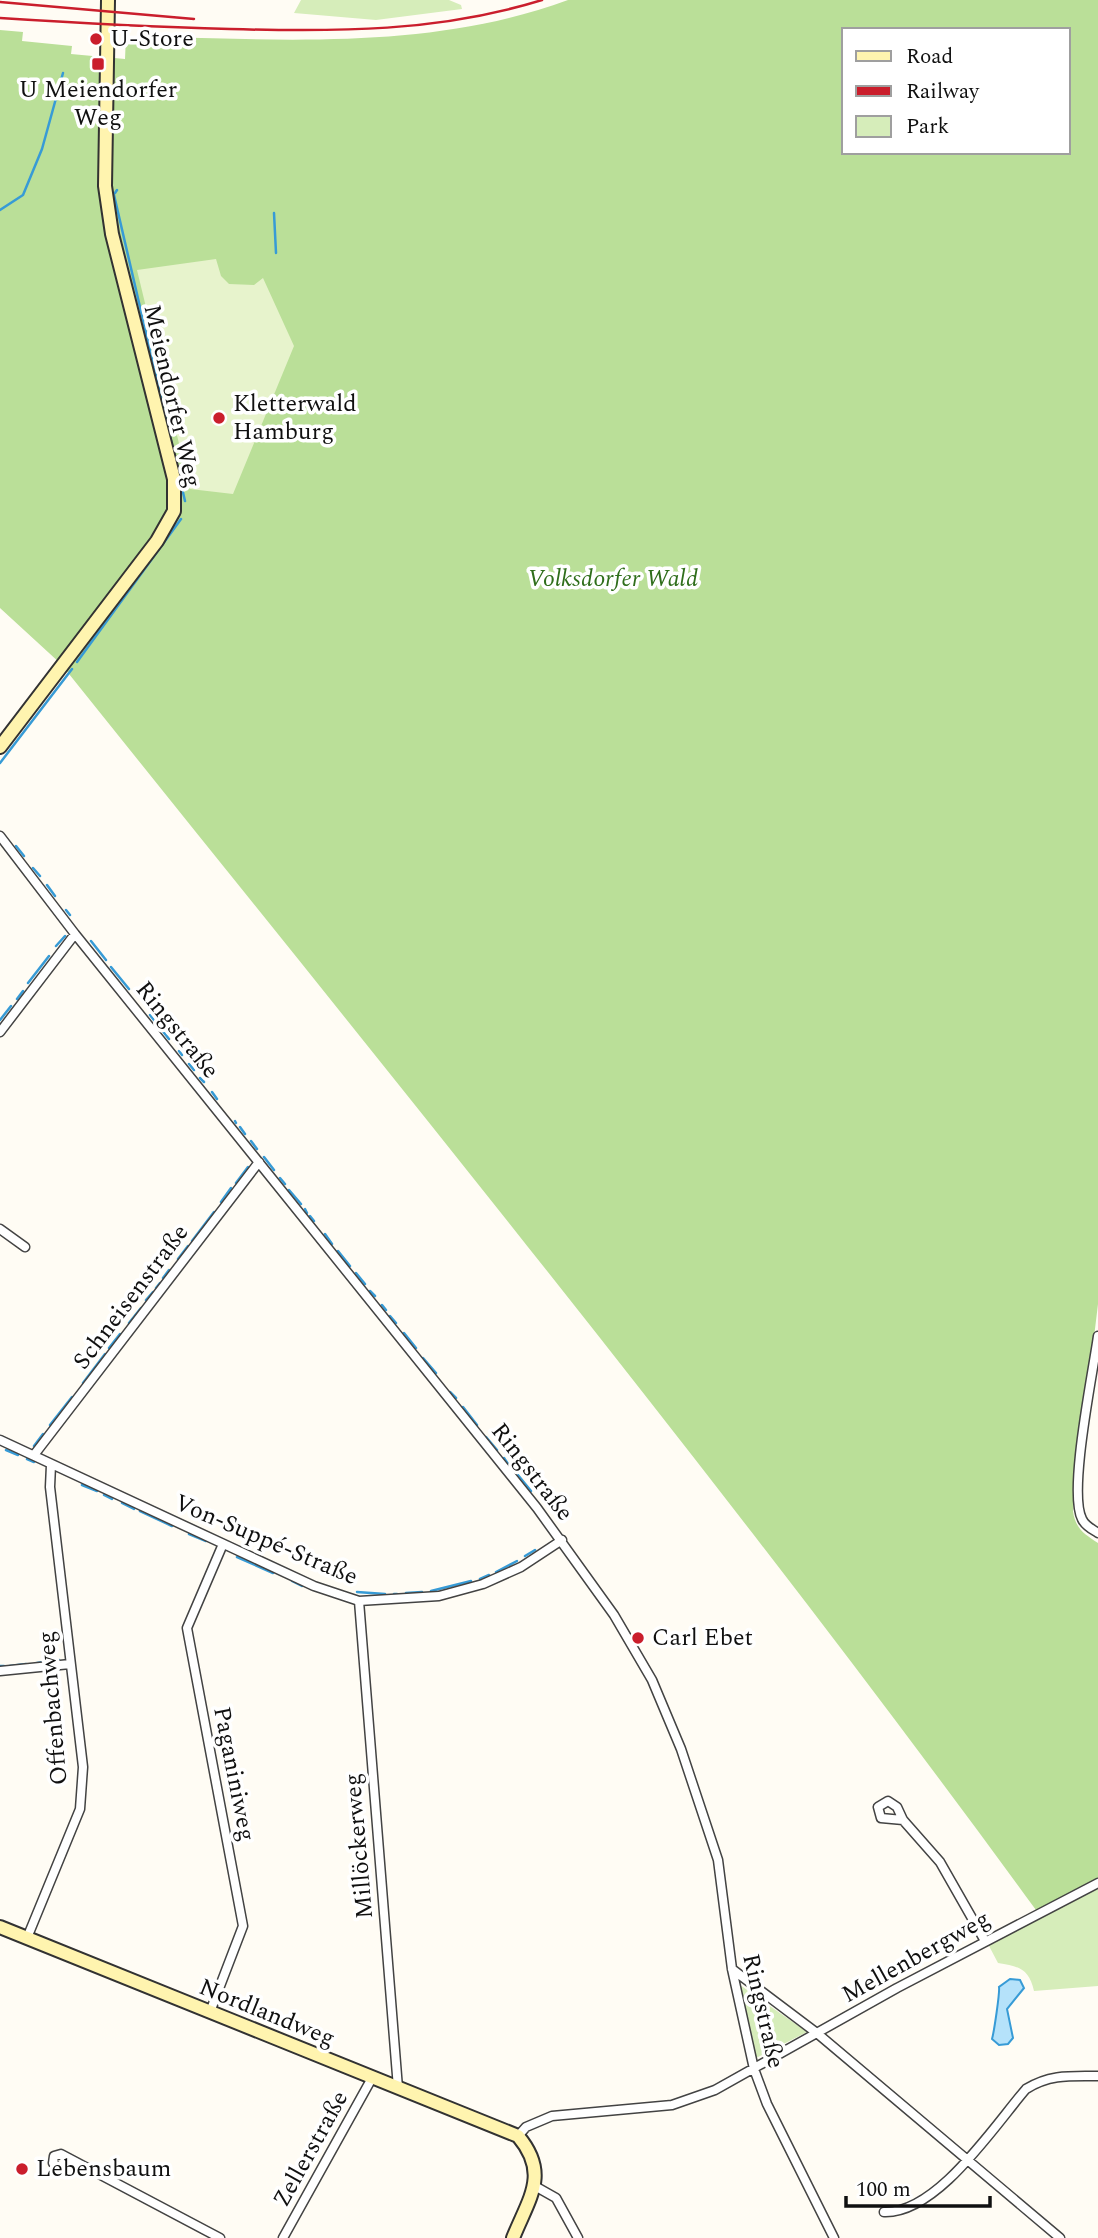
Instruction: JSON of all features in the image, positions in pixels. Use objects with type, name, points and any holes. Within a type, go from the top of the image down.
[{"type":"street","name":"Meiendorfer Weg","points":[[0,747],[157,541],[174,511],[174,479],[112,234],[105,186],[108,0]]},
{"type":"street","name":"Ringstraße","points":[[0,836],[75,934],[562,1540],[614,1615],[652,1679],[681,1749],[718,1860],[732,1969],[754,2069],[767,2105],[834,2238]]},
{"type":"street","points":[[0,1032],[75,934]]},
{"type":"street","name":"Schneisenstraße","points":[[34,1455],[258,1162]]},
{"type":"street","points":[[0,1230],[25,1247]]},
{"type":"street","points":[[1098,1336],[1093,1411],[1079,1477],[1079,1507],[1085,1524],[1098,1533]]},
{"type":"street","name":"Von-Suppé-Straße","points":[[0,1440],[314,1586],[359,1601],[439,1596],[483,1584],[522,1567],[562,1540]]},
{"type":"street","name":"Offenbachweg","points":[[27,1938],[80,1809],[83,1767],[50,1487],[51,1465]]},
{"type":"street","name":"Paganiniweg","points":[[210,2012],[243,1927],[187,1628],[223,1544]]},
{"type":"street","name":"Millöckerweg","points":[[359,1601],[398,2088]]},
{"type":"street","points":[[0,1671],[70,1664]]},
{"type":"street","points":[[903,1820],[940,1862],[985,1941]]},
{"type":"street","name":"Mellenbergweg","points":[[754,2069],[985,1941],[1098,1883]]},
{"type":"street","name":"Nordlandweg","points":[[0,1927],[519,2136]]},
{"type":"street","points":[[732,1969],[818,2034],[1060,2238]]},
{"type":"street","points":[[513,2238],[533,2185],[536,2164],[519,2136],[526,2127],[552,2116],[672,2105],[715,2090],[754,2069]]},
{"type":"street","points":[[884,2212],[922,2202],[947,2181],[1026,2089],[1041,2079],[1057,2076],[1098,2076]]},
{"type":"street","name":"Zellerstraße","points":[[283,2238],[372,2078]]},
{"type":"street","points":[[88,2168],[220,2238]]},
{"type":"street","points":[[533,2185],[556,2198],[578,2238]]},
{"type":"green space","points":[[301,0],[449,0],[461,5],[462,9],[376,20],[294,13]]},
{"type":"green space","name":"Volksdorfer Wald","points":[[568,0],[1098,0],[1098,1304],[1073,1511],[1081,1530],[1098,1543],[1098,1881],[1036,1910],[799,1594],[433,1127],[61,664],[0,608],[0,30],[23,32],[22,41],[72,46],[71,54],[125,59],[126,36],[349,39],[460,28],[515,17]]},
{"type":"green space","name":"Kletterwald Hamburg","points":[[216,259],[221,276],[229,284],[254,285],[263,278],[294,346],[233,494],[190,489],[137,270]]},
{"type":"green space","points":[[1098,1889],[1098,1986],[1034,1991],[1026,1973],[998,1963],[988,1944],[1035,1917]]},
{"type":"green space","points":[[740,1985],[807,2032],[756,2058]]},
{"type":"water","points":[[1010,1979],[1020,1980],[1024,1988],[1007,2009],[1013,2038],[1008,2044],[999,2045],[992,2039],[999,1987]]},
{"type":"waterway","points":[[0,210],[23,195],[42,149],[63,73]]},
{"type":"waterway","points":[[114,195],[185,501]]},
{"type":"waterway","points":[[274,213],[276,253]]},
{"type":"waterway","points":[[77,662],[181,519]]},
{"type":"waterway","points":[[0,763],[72,669]]},
{"type":"waterway","points":[[16,846],[24,856]]},
{"type":"waterway","points":[[33,868],[40,876]]},
{"type":"waterway","points":[[47,885],[55,896]]},
{"type":"waterway","points":[[66,910],[70,915]]},
{"type":"waterway","points":[[56,946],[65,936]]},
{"type":"waterway","points":[[91,941],[106,960]]},
{"type":"waterway","points":[[28,983],[49,956]]},
{"type":"waterway","points":[[111,967],[129,989]]},
{"type":"waterway","points":[[17,999],[23,991]]},
{"type":"waterway","points":[[0,1020],[11,1006]]},
{"type":"waterway","points":[[150,1015],[169,1039]]},
{"type":"waterway","points":[[179,1051],[182,1055]]},
{"type":"waterway","points":[[189,1064],[194,1070]]},
{"type":"waterway","points":[[200,1078],[204,1082]]},
{"type":"waterway","points":[[212,1092],[217,1099]]},
{"type":"waterway","points":[[240,1127],[245,1134]]},
{"type":"waterway","points":[[251,1141],[257,1149]]},
{"type":"waterway","points":[[264,1157],[274,1170]]},
{"type":"waterway","points":[[236,1183],[248,1167]]},
{"type":"waterway","points":[[280,1178],[285,1184]]},
{"type":"waterway","points":[[221,1202],[231,1188]]},
{"type":"waterway","points":[[289,1190],[301,1204]]},
{"type":"waterway","points":[[305,1209],[307,1213]]},
{"type":"waterway","points":[[192,1241],[214,1212]]},
{"type":"waterway","points":[[310,1216],[314,1221]]},
{"type":"waterway","points":[[325,1234],[332,1244]]},
{"type":"waterway","points":[[178,1259],[188,1246]]},
{"type":"waterway","points":[[338,1251],[350,1266]]},
{"type":"waterway","points":[[163,1278],[169,1270]]},
{"type":"waterway","points":[[356,1273],[365,1284]]},
{"type":"waterway","points":[[156,1288],[160,1283]]},
{"type":"waterway","points":[[370,1291],[375,1296]]},
{"type":"waterway","points":[[146,1300],[153,1292]]},
{"type":"waterway","points":[[382,1305],[386,1310]]},
{"type":"waterway","points":[[129,1323],[141,1308]]},
{"type":"waterway","points":[[390,1316],[396,1323]]},
{"type":"waterway","points":[[404,1333],[416,1348]]},
{"type":"waterway","points":[[109,1348],[120,1334]]},
{"type":"waterway","points":[[83,1383],[105,1354]]},
{"type":"waterway","points":[[423,1358],[436,1373]]},
{"type":"waterway","points":[[450,1392],[456,1398]]},
{"type":"waterway","points":[[50,1425],[72,1397]]},
{"type":"waterway","points":[[463,1407],[477,1425]]},
{"type":"waterway","points":[[34,1446],[43,1434]]},
{"type":"waterway","points":[[486,1437],[497,1450]]},
{"type":"waterway","points":[[6,1450],[18,1455]]},
{"type":"waterway","points":[[504,1458],[508,1464]]},
{"type":"waterway","points":[[27,1459],[34,1462]]},
{"type":"waterway","points":[[513,1469],[531,1491]]},
{"type":"waterway","points":[[82,1485],[97,1491]]},
{"type":"waterway","points":[[104,1495],[112,1499]]},
{"type":"waterway","points":[[122,1503],[134,1509]]},
{"type":"waterway","points":[[140,1511],[172,1526]]},
{"type":"waterway","points":[[189,1534],[206,1541]]},
{"type":"waterway","points":[[525,1556],[535,1550]]},
{"type":"waterway","points":[[237,1557],[273,1573]]},
{"type":"waterway","points":[[496,1572],[517,1561]]},
{"type":"waterway","points":[[480,1579],[489,1575]]},
{"type":"waterway","points":[[292,1581],[302,1586]]},
{"type":"waterway","points":[[431,1591],[471,1581]]},
{"type":"waterway","points":[[357,1592],[385,1594]]},
{"type":"waterway","points":[[406,1593],[422,1592]]},
{"type":"waterway","points":[[37,1663],[59,1660]]},
{"type":"waterway","points":[[10,1666],[26,1664]]},
{"type":"railway","points":[[0,18],[201,28],[348,30],[465,18],[542,0]]},
{"type":"railway","points":[[0,2],[194,19]]},
{"type":"place","name":"U-Store","points":[[96,39]]},
{"type":"place","name":"U Meiendorfer Weg","points":[[98,64]]},
{"type":"place","name":"Kletterwald Hamburg","points":[[219,418]]},
{"type":"place","name":"Carl Ebet","points":[[638,1638]]},
{"type":"place","name":"Lebensbaum","points":[[22,2169]]}]
